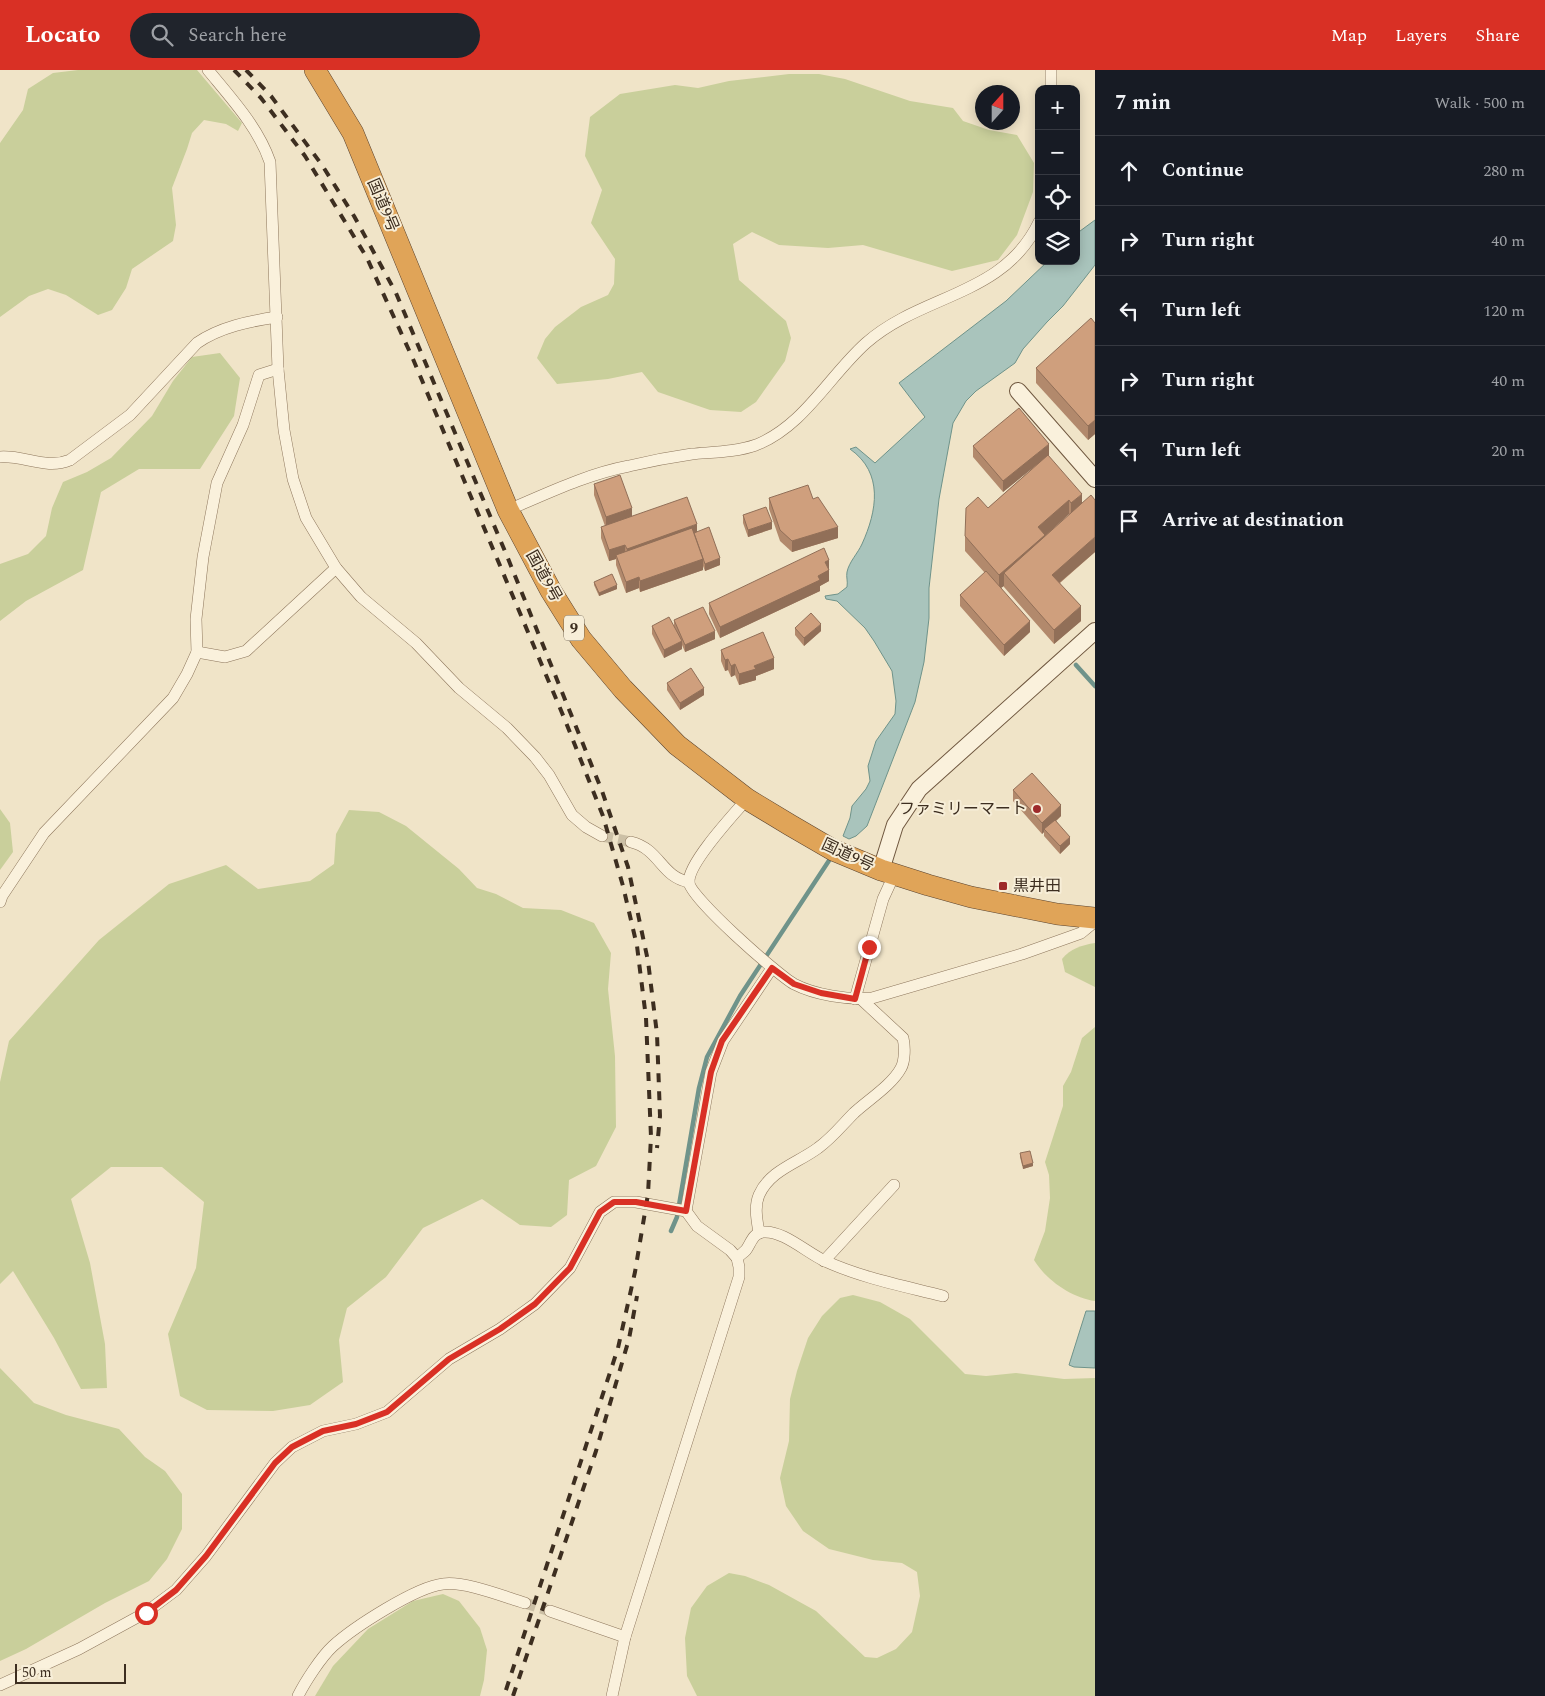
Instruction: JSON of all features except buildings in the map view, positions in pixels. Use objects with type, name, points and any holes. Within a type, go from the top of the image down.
[{"type":"highway","name":"国道9号","points":[[316,70],[353,133],[508,510],[551,591],[580,639],[623,689],[677,745],[747,799],[833,850],[888,872],[962,895],[1057,914],[1095,918]]},
{"type":"street","points":[[208,70],[264,144],[270,162],[278,369],[284,430],[294,479],[306,518],[336,568],[361,597],[416,643],[459,688],[508,728],[536,757],[549,775],[572,815],[586,827],[602,836]]},
{"type":"street","points":[[1051,70],[1051,85]]},
{"type":"street","points":[[508,510],[605,471],[691,454],[744,448],[771,438],[799,416],[852,356],[868,341],[913,313],[997,273],[1023,249],[1035,230]]},
{"type":"street","points":[[0,457],[18,457],[52,464],[70,460],[130,415],[197,342],[205,337],[254,320],[277,317]]},
{"type":"street","points":[[0,902],[2,896],[44,833],[173,698],[187,674],[197,652],[196,619],[203,557],[217,483],[243,425],[258,375],[278,369]]},
{"type":"street","points":[[1018,391],[1095,479]]},
{"type":"street","points":[[197,652],[226,657],[246,651],[336,568]]},
{"type":"street","points":[[858,999],[883,899],[895,825],[919,789],[1095,631]]},
{"type":"street","points":[[747,799],[700,856],[690,872],[688,882],[692,890],[726,927],[794,984],[821,993],[858,999],[898,990],[1022,954],[1081,933],[1093,923],[1095,918]]},
{"type":"street","points":[[631,842],[642,845],[650,851],[672,876],[680,881],[688,882]]},
{"type":"street","points":[[686,1211],[711,1072],[722,1041],[767,963]]},
{"type":"street","points":[[759,1232],[756,1207],[764,1186],[785,1167],[810,1154],[831,1138],[854,1113],[896,1075],[903,1065],[903,1038],[858,999]]},
{"type":"street","points":[[824,1261],[894,1185]]},
{"type":"street","points":[[0,1686],[79,1650],[146,1613],[176,1590],[206,1556],[275,1463],[292,1447],[323,1431],[356,1424],[387,1412],[449,1359],[500,1329],[535,1304],[570,1268],[600,1212],[614,1202],[636,1202],[686,1211],[697,1226],[730,1250],[737,1258],[739,1277],[625,1638],[612,1696]]},
{"type":"street","points":[[737,1258],[745,1251],[756,1234],[759,1232],[770,1232],[780,1234],[824,1261],[863,1276],[943,1296]]},
{"type":"street","points":[[298,1696],[303,1685],[332,1647],[388,1607],[428,1587],[443,1584],[460,1584],[525,1602]]},
{"type":"street","points":[[550,1611],[625,1638]]},
{"type":"green space","points":[[78,70],[197,70],[242,123],[238,131],[226,124],[204,120],[192,133],[172,188],[176,225],[173,241],[132,269],[126,288],[112,310],[98,315],[66,295],[48,289],[29,296],[0,317],[0,143],[23,110],[28,89],[53,73]]},
{"type":"green space","points":[[789,74],[819,74],[845,79],[910,101],[953,108],[963,121],[975,125],[975,130],[989,130],[1017,135],[1034,163],[1033,192],[1017,235],[998,260],[952,271],[863,245],[828,248],[779,245],[752,232],[733,244],[739,280],[786,321],[791,338],[785,361],[756,402],[741,412],[710,410],[658,392],[642,372],[608,379],[557,384],[537,358],[545,339],[555,327],[581,307],[608,295],[614,284],[615,259],[591,223],[602,190],[585,156],[590,117],[620,94],[675,85],[698,88],[729,81]]},
{"type":"green space","points":[[220,353],[240,378],[234,416],[200,469],[139,469],[101,492],[83,570],[26,601],[0,621],[0,564],[28,554],[46,536],[52,508],[63,482],[87,472],[111,458],[152,416],[173,381],[192,357]]},
{"type":"green space","points":[[0,809],[10,823],[13,852],[0,870]]},
{"type":"green space","points":[[349,810],[379,812],[406,826],[459,869],[477,888],[496,894],[523,908],[561,910],[594,923],[611,953],[608,989],[615,1056],[616,1127],[596,1166],[569,1180],[567,1215],[551,1227],[520,1225],[482,1199],[423,1228],[386,1277],[347,1308],[339,1340],[343,1382],[310,1405],[273,1411],[207,1410],[180,1396],[168,1334],[196,1268],[204,1202],[162,1167],[111,1167],[71,1199],[90,1263],[105,1344],[107,1388],[81,1389],[54,1338],[13,1271],[0,1284],[0,1082],[9,1041],[99,940],[169,884],[226,865],[258,889],[310,881],[334,864],[336,834]]},
{"type":"green space","points":[[1095,943],[1095,987],[1065,972],[1062,959],[1077,948]]},
{"type":"green space","points":[[1095,1027],[1095,1301],[1077,1296],[1060,1287],[1045,1274],[1034,1260],[1045,1231],[1050,1198],[1049,1175],[1045,1162],[1063,1106],[1063,1086],[1071,1072],[1082,1038]]},
{"type":"green space","points":[[853,1295],[880,1302],[910,1319],[965,1374],[986,1376],[1016,1373],[1064,1379],[1095,1378],[1095,1696],[697,1696],[687,1676],[685,1638],[691,1608],[707,1586],[729,1573],[745,1576],[769,1585],[816,1611],[865,1657],[877,1658],[896,1649],[912,1632],[920,1596],[917,1572],[902,1563],[873,1560],[829,1549],[803,1531],[786,1506],[780,1478],[789,1441],[790,1399],[808,1338],[822,1316],[840,1298]]},
{"type":"green space","points":[[0,1368],[34,1403],[66,1415],[119,1429],[145,1457],[165,1471],[182,1494],[182,1529],[167,1559],[149,1581],[105,1603],[26,1649],[0,1661]]},
{"type":"green space","points":[[443,1594],[459,1601],[480,1628],[487,1650],[484,1680],[480,1696],[315,1696],[333,1666],[368,1629],[413,1601]]},
{"type":"water","points":[[1095,220],[1095,265],[1063,306],[1023,349],[1015,363],[976,391],[966,401],[953,423],[939,499],[929,588],[929,618],[924,662],[915,702],[867,826],[856,836],[849,839],[843,836],[850,818],[852,806],[870,781],[868,766],[876,741],[895,714],[896,701],[892,671],[874,641],[865,628],[837,601],[826,599],[825,596],[838,594],[847,587],[848,568],[867,531],[874,506],[873,481],[868,469],[850,449],[856,447],[875,463],[925,417],[899,383],[1006,301],[1044,265],[1080,265],[1080,231]]},
{"type":"water","points":[[1086,1311],[1095,1311],[1095,1368],[1069,1365]]},
{"type":"waterway","points":[[1076,665],[1095,686]]},
{"type":"waterway","points":[[671,1231],[677,1217],[699,1088],[707,1057],[740,996],[832,856]]},
{"type":"tunnel","points":[[602,836],[631,842]]},
{"type":"tunnel","points":[[525,1603],[550,1611]]},
{"type":"railway","points":[[234,70],[261,98],[305,156],[367,258],[413,359],[565,720],[603,816],[623,886],[637,946],[646,1018],[651,1137],[648,1194],[635,1272],[618,1348],[504,1696]]},
{"type":"railway","points":[[246,70],[271,96],[322,165],[354,216],[396,293],[507,556],[602,791],[628,867],[648,961],[657,1034],[660,1116],[657,1148]]},
{"type":"railway","points":[[513,1696],[596,1451],[629,1339],[637,1296]]},
{"type":"place","name":"ファミリーマート","points":[[1037,809]]},
{"type":"place","name":"黒井田","points":[[1003,886]]},
{"type":"route","points":[[146,1613],[176,1590],[206,1556],[275,1463],[292,1447],[323,1431],[356,1424],[387,1412],[449,1359],[500,1329],[535,1304],[570,1268],[600,1212],[614,1202],[636,1202],[686,1211],[711,1072],[722,1041],[772,968],[794,984],[821,993],[855,999],[869,947]]}]
